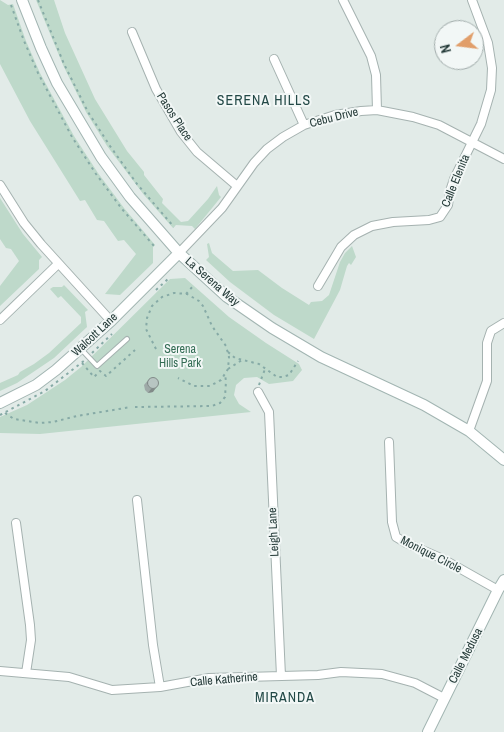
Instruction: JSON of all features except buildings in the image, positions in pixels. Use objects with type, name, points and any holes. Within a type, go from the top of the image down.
[{"type":"main road","name":"La Serena Way","points":[[22,0],[57,83],[101,157],[130,197],[179,253],[228,297],[272,328],[321,357],[424,406],[469,431],[504,460]]},
{"type":"main road","name":"Walcott Lane","points":[[0,403],[36,385],[81,349],[179,253]]},
{"type":"main road","name":"Calle Medusa","points":[[428,732],[504,580]]},
{"type":"street","points":[[343,0],[371,56],[376,75],[377,110]]},
{"type":"street","name":"Calle Elenita","points":[[318,286],[341,247],[354,236],[372,226],[393,222],[429,220],[440,217],[448,205],[454,178],[481,124],[491,90],[492,68],[488,44],[472,0]]},
{"type":"street","name":"Pasos Place","points":[[132,32],[156,89],[181,132],[198,152],[237,186]]},
{"type":"street","points":[[274,59],[304,126]]},
{"type":"street","name":"Cebu Drive","points":[[179,253],[222,208],[267,149],[283,137],[304,126],[335,115],[377,110],[413,117],[439,125],[504,159]]},
{"type":"street","points":[[0,185],[24,223],[58,264],[111,321]]},
{"type":"street","points":[[0,320],[58,264]]},
{"type":"street","points":[[469,431],[487,381],[487,343],[491,331],[504,323]]},
{"type":"street","name":"Leigh Lane","points":[[258,392],[269,412],[281,676]]},
{"type":"street","name":"Monique Circle","points":[[389,442],[392,522],[396,537],[443,559],[498,590]]},
{"type":"street","points":[[137,500],[153,645],[160,687]]},
{"type":"street","points":[[16,523],[30,626],[30,646],[26,674]]},
{"type":"street","name":"Calle Katherine","points":[[0,671],[70,678],[112,690],[160,687],[209,678],[318,675],[341,672],[382,674],[415,683],[444,698]]},
{"type":"lane","points":[[81,349],[98,366],[127,339]]},
{"type":"path","points":[[38,0],[64,64],[88,112],[138,184],[174,227]]},
{"type":"path","points":[[186,294],[194,285]]},
{"type":"path","points":[[156,349],[146,328],[147,318],[152,306],[168,295],[186,294],[193,297],[203,306],[212,326],[223,340],[228,352],[228,369],[216,384],[204,387],[189,384],[178,378]]},
{"type":"path","points":[[82,363],[94,377],[100,370],[106,376],[135,350]]},
{"type":"path","points":[[228,352],[235,358],[259,364],[277,377],[284,377],[292,372],[298,361]]},
{"type":"path","points":[[228,369],[242,360]]},
{"type":"path","points":[[258,392],[260,379],[266,369]]},
{"type":"path","points":[[135,407],[212,406],[220,403],[225,397],[225,375]]},
{"type":"path","points":[[6,413],[14,419],[40,423],[131,407]]},
{"type":"green space","points":[[0,0],[8,5],[13,4],[40,73],[74,136],[124,208],[155,245],[153,247],[153,263],[120,295],[105,294],[136,254],[124,240],[118,241],[104,221],[97,220],[85,200],[80,201],[30,121],[0,64]]},
{"type":"green space","points":[[36,0],[54,0],[65,33],[95,99],[127,151],[163,199],[162,203],[181,222],[188,221],[217,186],[221,197],[195,229],[192,226],[176,225],[173,228],[144,195],[107,146],[86,112],[63,65]]},
{"type":"green space","points":[[0,198],[23,234],[42,257],[39,260],[39,269],[0,306],[0,286],[19,261],[11,249],[6,248],[0,239]]},
{"type":"green space","points":[[209,243],[212,253],[233,271],[258,270],[309,305],[311,302],[322,301],[329,295],[340,262],[352,246],[356,257],[351,265],[349,263],[347,266],[340,290],[314,339],[274,315],[230,282],[206,260],[209,257],[207,244]]},
{"type":"green space","name":"Serena Hills Park","points":[[185,278],[229,317],[299,364],[302,370],[293,381],[269,384],[257,377],[244,378],[236,385],[234,395],[239,404],[251,412],[40,434],[0,433],[0,417],[27,405],[65,380],[81,367],[170,279]]},
{"type":"green space","points":[[64,285],[88,310],[85,312],[87,327],[54,358],[17,383],[0,391],[0,383],[18,375],[49,353],[81,323],[81,317],[61,296],[58,298],[50,289]]},
{"type":"district","name":"SERENA HILLS","points":[[264,101]]},
{"type":"district","name":"MIRANDA","points":[[285,698]]}]
